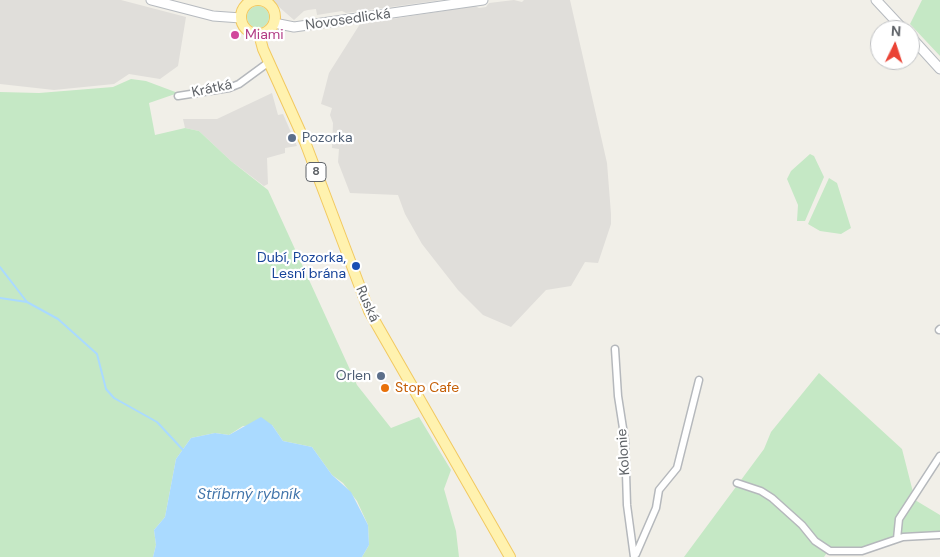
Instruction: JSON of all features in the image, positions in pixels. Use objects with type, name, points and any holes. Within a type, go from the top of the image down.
[{"type":"main road","points":[[241,18],[244,8],[251,1],[267,4],[274,12],[274,23],[268,31],[259,34]]},
{"type":"main road","name":"8","points":[[241,18],[246,29],[259,34]]},
{"type":"main road","name":"Ruská","points":[[259,34],[269,62],[305,142],[344,250],[372,317],[510,557]]},
{"type":"street","points":[[151,0],[213,16],[241,18]]},
{"type":"street","name":"Novosedlická","points":[[274,23],[289,27],[302,26],[483,0]]},
{"type":"street","points":[[880,2],[895,20]]},
{"type":"street","points":[[920,47],[940,69]]},
{"type":"street","name":"Krátká","points":[[178,96],[229,88],[239,84],[269,62]]},
{"type":"street","name":"Kolonie","points":[[615,349],[618,396],[625,442],[627,505],[635,556]]},
{"type":"street","name":"Kolonie","points":[[635,556],[656,508],[659,490],[677,468],[699,380]]},
{"type":"street","points":[[897,539],[899,519],[940,456]]},
{"type":"street","points":[[737,483],[761,491],[772,498],[802,525],[815,541],[830,551],[862,551],[897,539],[940,535]]},
{"type":"shaded area","points":[[0,0],[121,0],[186,17],[178,66],[160,79],[129,74],[114,84],[54,90],[0,84]]},
{"type":"shaded area","points":[[271,0],[442,0],[346,13],[342,11],[317,15],[316,9],[308,10],[304,11],[294,20]]},
{"type":"shaded area","points":[[514,0],[522,2],[524,0],[570,0],[607,163],[611,224],[598,263],[585,262],[571,286],[546,290],[511,327],[483,315],[458,290],[422,244],[405,214],[398,195],[350,193],[338,162],[339,149],[332,148],[333,123],[330,115],[332,108],[321,104],[329,73],[360,24],[475,6],[479,8],[486,7],[489,3]]},
{"type":"shaded area","points":[[272,93],[278,115],[283,114],[297,146],[285,148],[285,153],[267,158],[268,184],[264,186],[231,161],[199,131],[185,128],[183,119],[217,119]]},
{"type":"green space","points":[[922,0],[940,0],[940,56],[920,35],[920,20],[912,20]]},
{"type":"green space","points":[[258,6],[266,9],[269,17],[266,25],[258,28],[250,25],[247,17],[250,9]]},
{"type":"green space","points":[[131,79],[146,81],[178,93],[149,103],[155,135],[185,128],[199,131],[231,161],[268,190],[357,385],[391,428],[419,417],[451,470],[444,489],[456,531],[459,557],[362,557],[369,545],[368,525],[357,501],[343,483],[332,475],[312,447],[283,441],[272,425],[243,426],[229,435],[215,433],[191,438],[176,459],[165,517],[154,530],[156,545],[153,557],[0,557],[0,92],[39,93],[113,87]]},
{"type":"green space","points":[[810,154],[814,156],[824,177],[805,221],[797,221],[798,205],[787,179],[791,171]]},
{"type":"green space","points":[[829,178],[837,183],[851,228],[841,234],[820,231],[808,224]]},
{"type":"green space","points":[[819,373],[902,449],[915,500],[940,515],[940,532],[862,548],[830,548],[824,557],[684,557],[764,449],[771,432]]},
{"type":"water","name":"Stříbrný rybník","points":[[261,417],[272,425],[283,441],[312,447],[332,475],[351,492],[368,525],[369,545],[362,557],[153,557],[156,545],[154,530],[165,517],[176,459],[191,438],[215,433],[229,435]]},
{"type":"waterway","points":[[0,267],[27,302]]},
{"type":"waterway","points":[[0,298],[27,302],[58,319],[97,354],[106,389],[114,398],[157,422],[184,451]]},
{"type":"place","name":"Miami","points":[[235,35]]},
{"type":"place","name":"Pozorka","points":[[292,138]]},
{"type":"place","name":"Dubí, Pozorka, Lesní brána","points":[[356,266]]},
{"type":"place","name":"Orlen","points":[[381,376]]},
{"type":"place","name":"Stop Cafe","points":[[385,388]]}]
